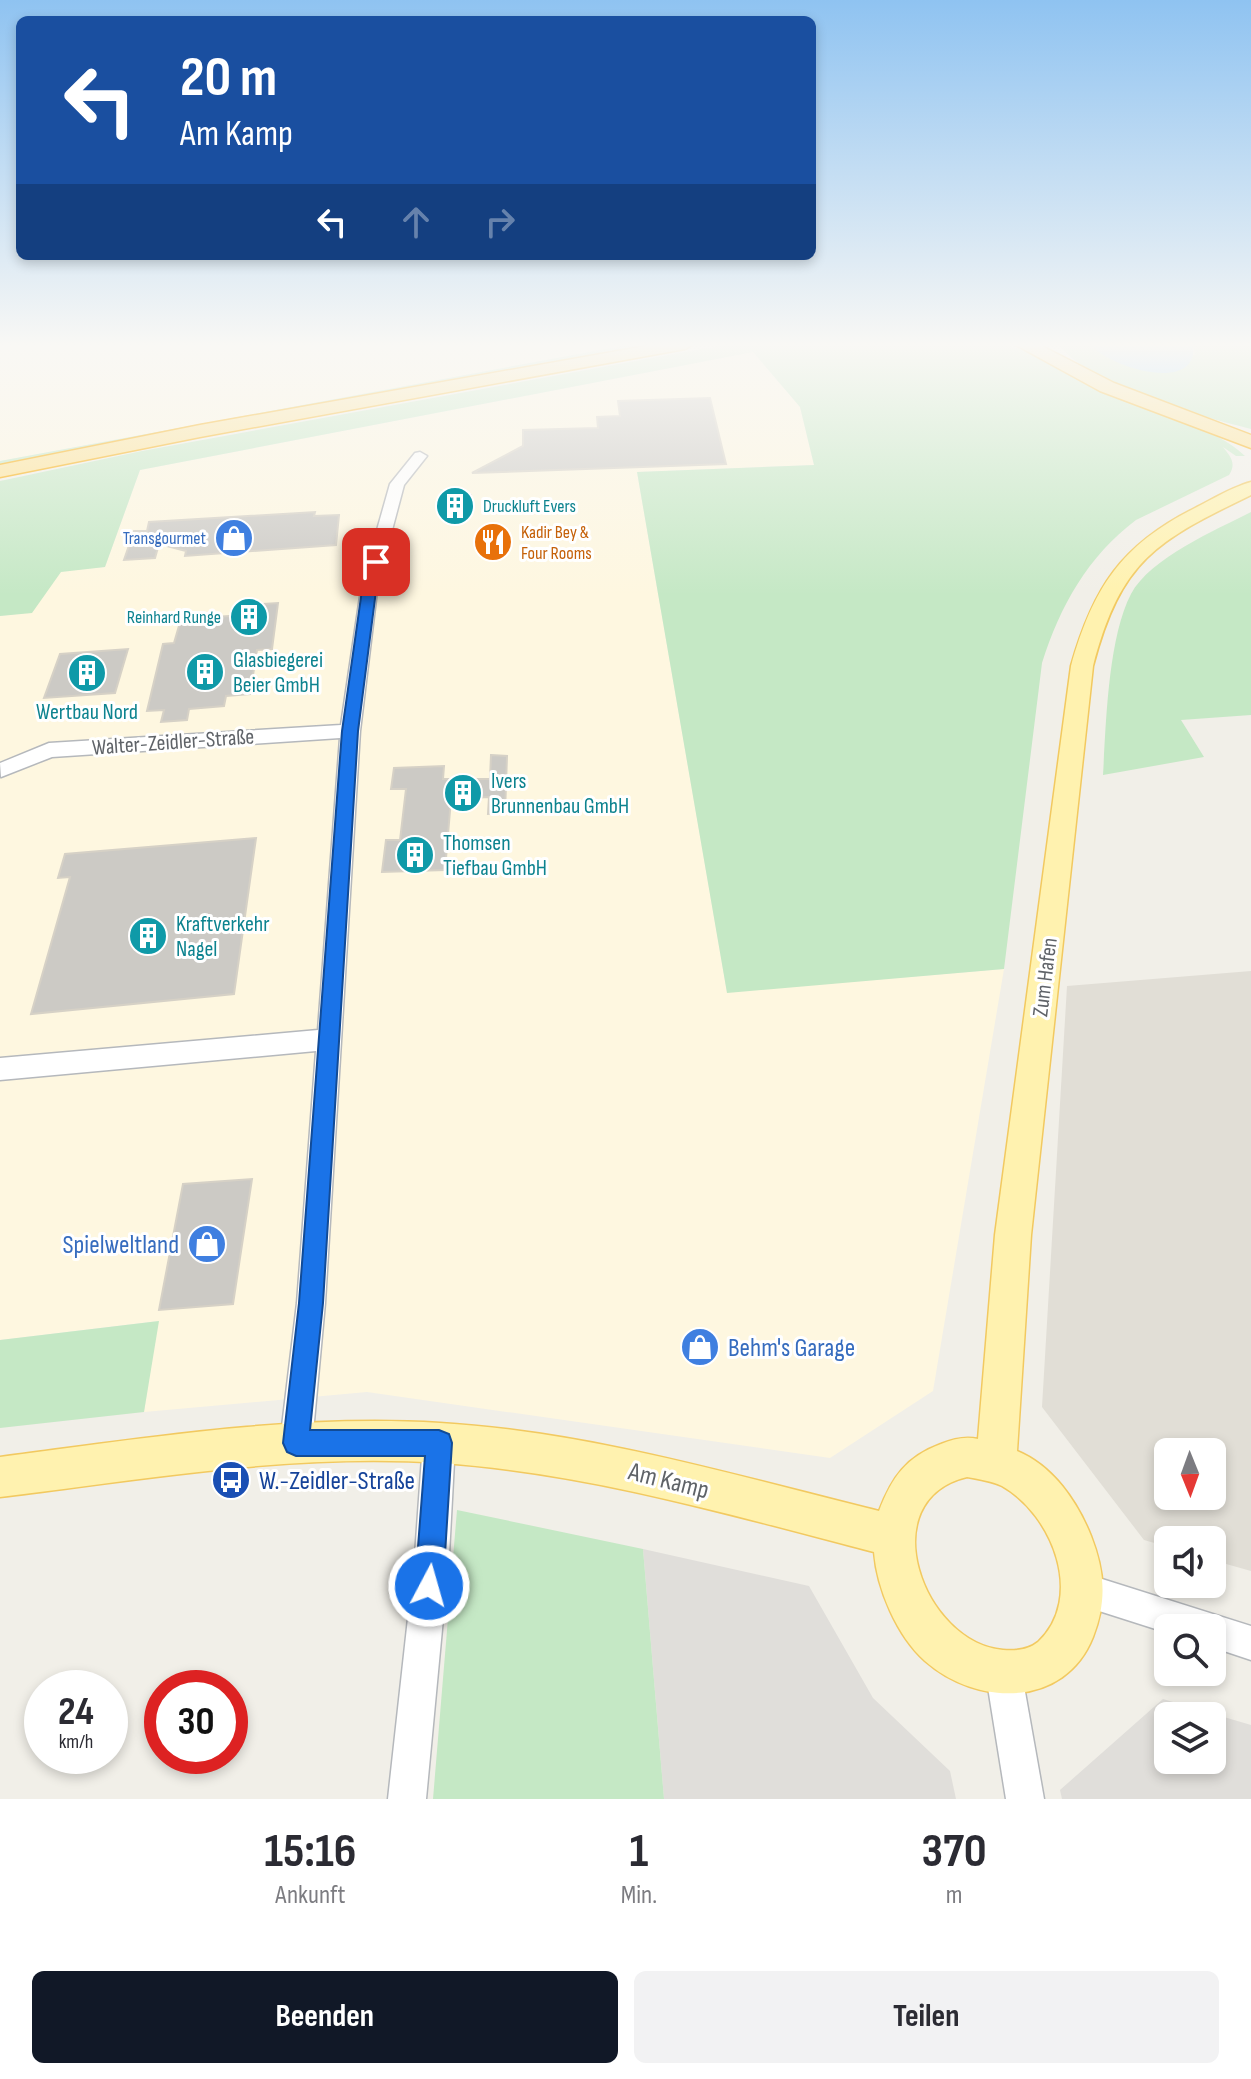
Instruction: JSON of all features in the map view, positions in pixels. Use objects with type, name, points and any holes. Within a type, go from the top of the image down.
[{"type":"highway","points":[[0,471],[217,428]]},
{"type":"highway","points":[[1216,429],[1251,442]]},
{"type":"highway","points":[[1216,429],[1251,452]]},
{"type":"main road","name":"Zum Hafen","points":[[996,1462],[1013,1235],[1082,666],[1089,634],[1113,580],[1143,547],[1174,525],[1251,488]]},
{"type":"main road","name":"Am Kamp","points":[[0,1477],[296,1443],[439,1443],[587,1459],[894,1536]]},
{"type":"main road","points":[[967,1457],[996,1462],[1022,1475],[1046,1496],[1069,1531],[1078,1557],[1083,1590],[1075,1629],[1055,1657],[1031,1671],[1004,1675],[964,1662],[934,1640],[911,1608],[898,1572],[894,1536],[902,1503],[918,1478],[940,1463],[967,1457]]},
{"type":"street","points":[[296,1443],[311,1303],[350,731],[370,583],[397,484],[420,456]]},
{"type":"street","name":"Walter-Zeidler-Straße","points":[[1,770],[49,750],[350,731]]},
{"type":"street","points":[[0,1069],[330,1039]]},
{"type":"street","points":[[407,1799],[432,1555],[439,1443]]},
{"type":"street","points":[[1083,1590],[1161,1614]]},
{"type":"street","points":[[1226,1634],[1251,1643]]},
{"type":"street","points":[[1004,1675],[1025,1799]]},
{"type":"shaded area","points":[[0,428],[179,428],[0,461]]},
{"type":"shaded area","points":[[358,428],[805,428],[814,465],[637,472],[727,992],[1004,969],[933,1391],[830,1458],[367,1392],[144,1412],[158,1321],[0,1340],[0,616],[32,612],[61,571],[105,567],[140,470]]},
{"type":"shaded area","points":[[1251,971],[1251,1571],[1226,1564],[1226,1526],[1154,1526],[1154,1543],[1144,1540],[1042,1407],[1067,986]]},
{"type":"shaded area","points":[[643,1549],[809,1586],[873,1698],[950,1771],[956,1799],[664,1799]]},
{"type":"shaded area","points":[[1154,1707],[1154,1774],[1226,1774],[1226,1718],[1251,1725],[1251,1799],[1062,1799],[1060,1790]]},
{"type":"green space","points":[[179,428],[194,428],[0,466],[0,461]]},
{"type":"green space","points":[[268,428],[358,428],[140,470],[105,567],[61,572],[32,613],[0,616],[0,481]]},
{"type":"green space","points":[[805,428],[1199,428],[1245,456],[1236,456],[1223,447],[1232,463],[1229,475],[1136,520],[1090,566],[1067,602],[1042,663],[1004,969],[727,993],[637,472],[814,465]]},
{"type":"green space","points":[[1251,512],[1251,715],[1181,720],[1204,757],[1103,775],[1113,657],[1123,612],[1131,594],[1140,581],[1168,557]]},
{"type":"green space","points":[[159,1321],[144,1412],[0,1428],[0,1340]]},
{"type":"green space","points":[[457,1510],[643,1549],[664,1799],[433,1799]]},
{"type":"building","points":[[717,428],[726,464],[472,473],[523,446],[523,430]]},
{"type":"building","name":"Druckluft Evers","points":[[471,495],[470,515],[445,516],[446,496]]},
{"type":"building","name":"Transgourmet","points":[[315,512],[314,516],[339,515],[336,545],[185,556],[186,551],[159,544],[155,558],[124,560],[134,531],[147,531],[149,522]]},
{"type":"building","name":"Glasbiegerei Beier GmbH","points":[[278,603],[272,649],[257,650],[250,694],[226,696],[224,706],[189,709],[187,720],[161,722],[164,710],[147,711],[163,644],[174,643],[181,619],[246,615],[248,605]]},
{"type":"building","name":"Wertbau Nord","points":[[128,649],[115,693],[44,698],[60,654]]},
{"type":"building","points":[[491,755],[507,756],[505,813],[488,814],[489,797],[451,799],[445,870],[382,872],[386,840],[400,840],[406,789],[391,789],[394,768],[444,766],[443,779],[490,779]]},
{"type":"building","name":"Kraftverkehr Nagel","points":[[256,838],[234,994],[31,1014],[70,877],[58,878],[65,854]]},
{"type":"building","name":"Spielweltland","points":[[252,1179],[233,1304],[159,1310],[183,1184]]},
{"type":"place","name":"Druckluft Evers","points":[[455,506]]},
{"type":"place","name":"Transgourmet","points":[[234,538]]},
{"type":"place","name":"Kadir Bey & Four Rooms","points":[[493,542]]},
{"type":"place","name":"Reinhard Runge","points":[[249,617]]},
{"type":"place","name":"Glasbiegerei Beier GmbH","points":[[205,672]]},
{"type":"place","name":"Wertbau Nord","points":[[87,673]]},
{"type":"place","name":"Ivers Brunnenbau GmbH","points":[[463,793]]},
{"type":"place","name":"Thomsen Tiefbau GmbH","points":[[415,855]]},
{"type":"place","name":"Kraftverkehr Nagel","points":[[148,936]]},
{"type":"place","name":"Spielweltland","points":[[207,1244]]},
{"type":"place","name":"Behm's Garage","points":[[700,1347]]},
{"type":"place","name":"W.-Zeidler-Straße","points":[[231,1480]]},
{"type":"route","points":[[376,562],[370,583],[350,731],[311,1303],[296,1443],[439,1443],[429,1586]]}]
